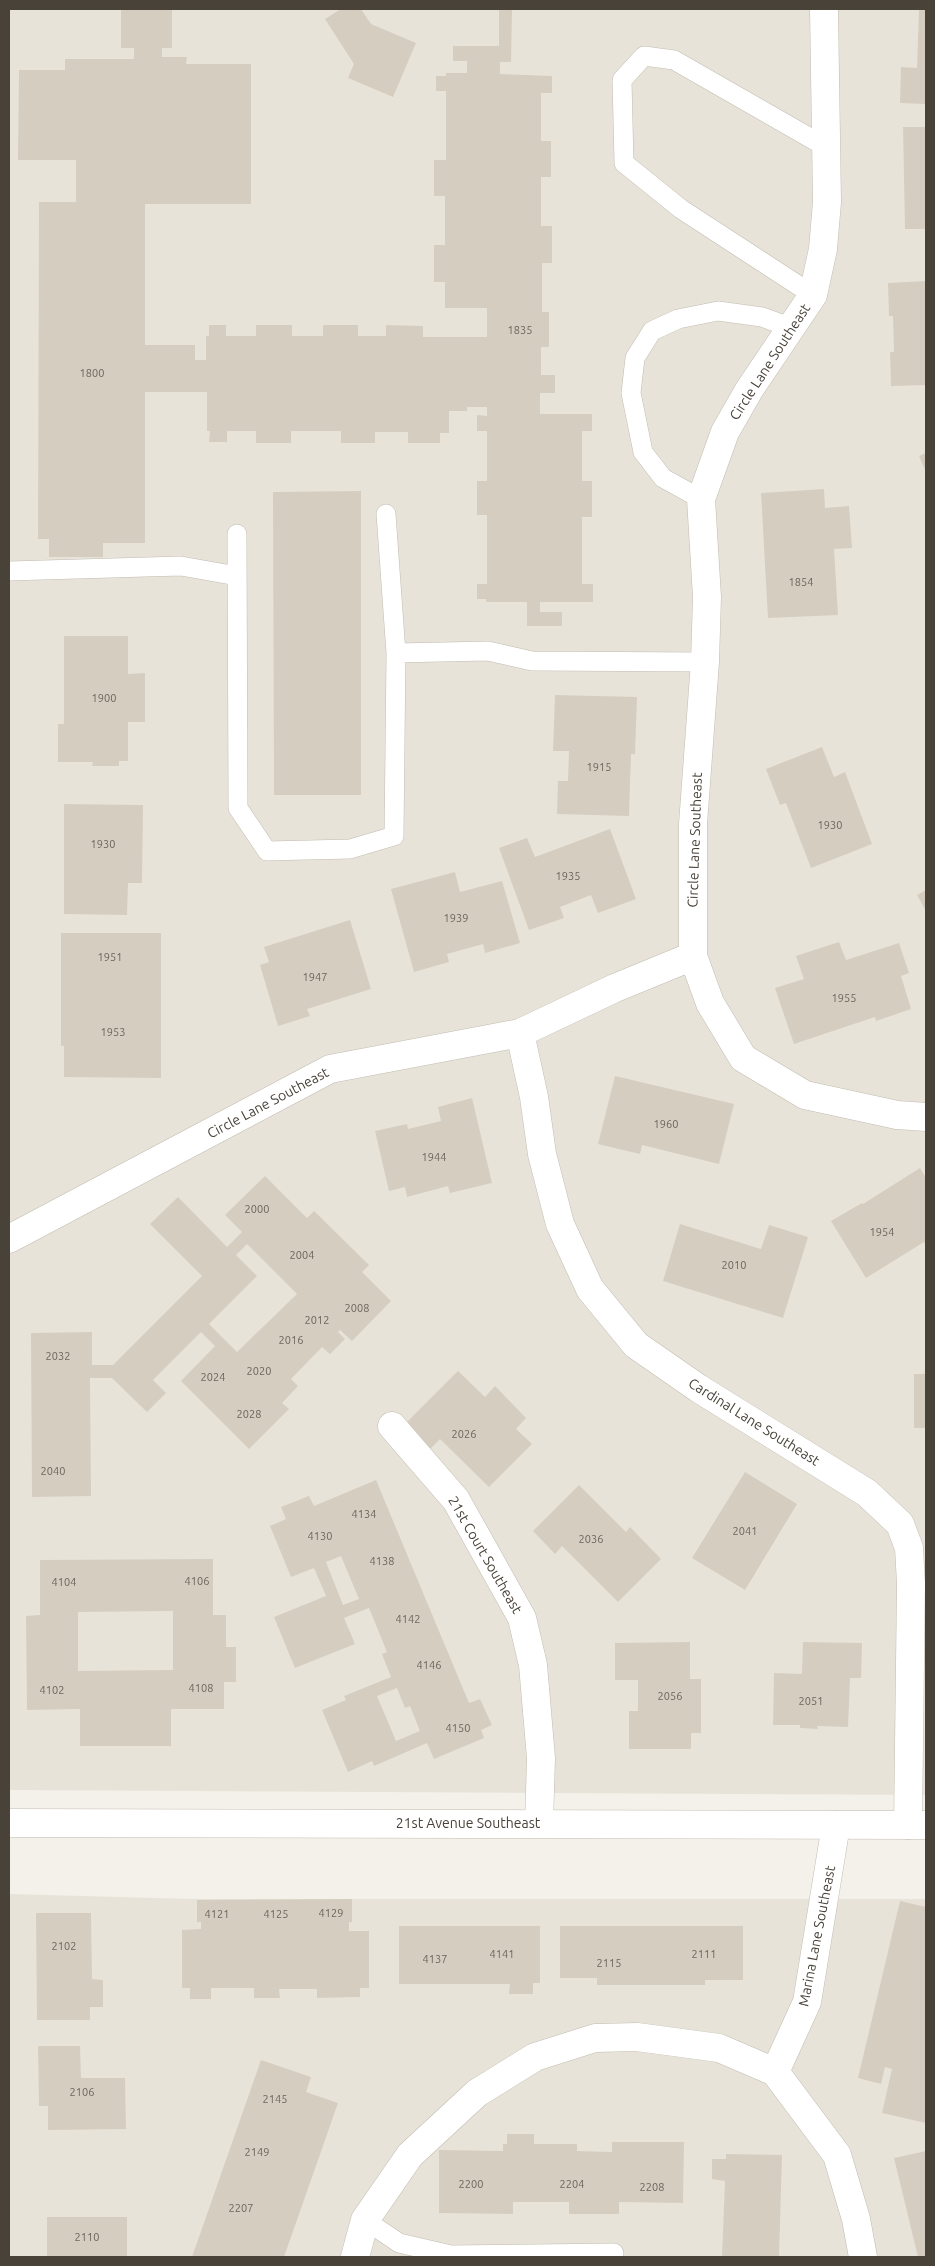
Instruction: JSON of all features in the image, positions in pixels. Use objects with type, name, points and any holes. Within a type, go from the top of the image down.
[{"type":"street","name":"Circle Lane Southeast","points":[[9,1239],[330,1069],[520,1033],[615,988],[693,956],[693,824],[706,662],[707,597],[701,499],[725,432],[749,390],[813,295],[823,249],[827,202],[824,9]]},
{"type":"street","points":[[693,956],[710,1003],[743,1058],[805,1095],[897,1115],[926,1117]]},
{"type":"street","name":"Cardinal Lane Southeast","points":[[520,1033],[534,1097],[542,1154],[560,1224],[590,1290],[636,1345],[698,1388],[866,1492],[900,1524],[909,1548],[911,1583],[917,1825]]},
{"type":"street","name":"21st Court Southeast","points":[[392,1426],[456,1500],[522,1618],[533,1666],[542,1758],[539,1823]]},
{"type":"street","name":"21st Avenue Southeast","points":[[9,1823],[917,1825]]},
{"type":"street","name":"Marina Lane Southeast","points":[[775,2072],[807,2002],[836,1824]]},
{"type":"street","points":[[355,2257],[365,2220],[410,2155],[477,2093],[535,2057],[595,2038],[638,2037],[719,2048],[775,2072],[837,2155],[856,2219],[863,2257]]},
{"type":"lane","points":[[813,295],[681,209],[624,163],[622,80],[644,56],[674,60],[826,147]]},
{"type":"lane","points":[[701,499],[663,478],[643,452],[631,393],[635,358],[652,331],[678,319],[718,312],[762,317],[792,328]]},
{"type":"lane","points":[[236,534],[238,808],[267,851],[350,849],[394,836],[396,652],[386,514]]},
{"type":"lane","points":[[9,571],[181,566],[237,576]]},
{"type":"lane","points":[[396,652],[488,651],[532,661],[706,662]]},
{"type":"lane","points":[[365,2220],[399,2243],[451,2255],[614,2253]]},
{"type":"shaded area","points":[[9,9],[926,9],[926,1795],[9,1790]]},
{"type":"shaded area","points":[[9,1894],[191,1899],[926,1899],[926,2257],[9,2257]]},
{"type":"building","points":[[121,9],[172,9],[172,48],[162,48],[162,57],[187,57],[186,64],[251,64],[251,204],[145,204],[145,345],[195,345],[195,360],[206,360],[206,336],[209,336],[209,325],[226,325],[226,336],[256,336],[256,325],[292,325],[292,336],[323,336],[323,325],[358,325],[358,336],[386,336],[386,325],[423,326],[423,337],[487,337],[487,308],[445,308],[445,282],[434,282],[434,245],[445,245],[445,196],[434,196],[434,160],[446,160],[446,91],[436,91],[436,76],[446,76],[446,73],[467,73],[467,61],[453,61],[453,46],[499,46],[499,9],[512,9],[511,62],[500,62],[500,74],[552,76],[552,93],[541,93],[541,141],[551,141],[551,177],[541,177],[541,226],[552,226],[552,263],[542,263],[542,312],[549,312],[549,347],[541,347],[541,375],[555,375],[555,393],[540,393],[540,414],[592,414],[592,431],[582,431],[582,481],[592,481],[592,517],[582,517],[582,584],[593,584],[593,602],[540,602],[540,612],[562,612],[562,626],[527,626],[527,602],[486,602],[486,599],[477,599],[477,584],[487,584],[487,515],[477,515],[477,481],[487,481],[487,431],[477,431],[477,415],[487,416],[487,407],[467,407],[467,411],[449,411],[449,433],[440,433],[440,443],[408,443],[408,432],[375,432],[375,443],[341,443],[341,431],[291,431],[291,443],[256,443],[256,431],[227,431],[227,442],[209,442],[210,431],[207,431],[207,392],[145,392],[145,543],[103,543],[103,557],[49,557],[49,539],[38,539],[39,202],[76,202],[76,160],[18,160],[19,70],[65,70],[65,59],[134,59],[134,48],[121,48]]},
{"type":"building","points":[[341,9],[361,9],[371,24],[416,43],[393,97],[348,78],[354,64],[325,19]]},
{"type":"building","points":[[919,9],[926,9],[926,104],[900,103],[901,67],[917,68]]},
{"type":"building","points":[[903,127],[926,127],[926,229],[905,229]]},
{"type":"building","points":[[926,281],[926,385],[891,386],[890,352],[894,352],[893,316],[889,316],[888,283]]},
{"type":"building","points":[[926,453],[926,472],[919,456]]},
{"type":"building","points":[[824,489],[825,508],[849,506],[852,548],[834,549],[838,615],[768,618],[761,493]]},
{"type":"building","points":[[361,491],[361,795],[274,795],[273,492]]},
{"type":"building","points":[[64,636],[128,636],[128,674],[145,673],[145,722],[128,722],[128,761],[119,761],[119,766],[92,766],[93,762],[58,762],[58,724],[64,724]]},
{"type":"building","points":[[555,695],[637,697],[635,754],[631,754],[629,816],[557,814],[558,781],[568,781],[569,751],[553,751]]},
{"type":"building","points":[[822,747],[834,777],[845,772],[872,844],[811,868],[786,803],[780,805],[766,769]]},
{"type":"building","points":[[64,804],[143,805],[142,883],[128,883],[127,915],[64,914]]},
{"type":"building","points":[[610,829],[636,899],[598,913],[591,895],[560,907],[564,918],[529,930],[499,848],[527,838],[535,857]]},
{"type":"building","points":[[455,872],[460,892],[502,881],[520,943],[485,953],[483,944],[447,954],[449,962],[414,972],[391,889]]},
{"type":"building","points":[[926,890],[926,911],[917,895]]},
{"type":"building","points":[[350,920],[371,989],[307,1009],[310,1016],[278,1026],[260,965],[269,962],[264,947]]},
{"type":"building","points":[[61,933],[161,933],[161,1078],[64,1077],[64,1046],[61,1046]]},
{"type":"building","points":[[839,942],[846,960],[899,943],[909,973],[901,976],[911,1009],[876,1021],[875,1017],[794,1044],[775,988],[804,979],[796,956]]},
{"type":"building","points":[[615,1076],[734,1104],[719,1164],[642,1145],[640,1154],[598,1144]]},
{"type":"building","points":[[472,1098],[492,1183],[450,1193],[448,1186],[407,1197],[405,1187],[389,1191],[375,1131],[407,1124],[408,1129],[441,1121],[438,1107]]},
{"type":"building","points":[[920,1168],[926,1178],[926,1246],[924,1242],[866,1278],[831,1221],[863,1204]]},
{"type":"building","points":[[265,1176],[307,1218],[314,1211],[369,1265],[362,1272],[391,1301],[352,1341],[340,1330],[338,1332],[345,1339],[330,1354],[322,1347],[291,1379],[298,1386],[282,1403],[289,1409],[249,1449],[181,1381],[215,1346],[201,1332],[153,1380],[166,1393],[147,1412],[112,1378],[90,1378],[91,1496],[32,1497],[31,1333],[92,1332],[92,1365],[113,1365],[202,1276],[150,1224],[178,1197],[227,1247],[242,1232],[225,1215]],"holes":[[[247,1244],[297,1294],[237,1352],[209,1324],[257,1276],[236,1255]]]},
{"type":"building","points":[[680,1224],[761,1249],[769,1225],[808,1237],[783,1318],[663,1281]]},
{"type":"building","points":[[458,1371],[485,1397],[495,1386],[526,1418],[516,1429],[532,1444],[489,1487],[440,1439],[427,1452],[402,1427]]},
{"type":"building","points":[[914,1374],[926,1374],[926,1428],[914,1428]]},
{"type":"building","points":[[745,1472],[797,1504],[745,1590],[692,1558]]},
{"type":"building","points":[[376,1480],[469,1703],[480,1699],[492,1725],[481,1730],[484,1738],[434,1759],[427,1743],[374,1766],[372,1761],[348,1772],[322,1710],[346,1700],[344,1696],[391,1677],[382,1654],[387,1652],[369,1608],[344,1618],[355,1644],[295,1668],[274,1617],[326,1596],[314,1568],[291,1577],[270,1526],[286,1519],[281,1507],[309,1496],[314,1506]],"holes":[[[341,1556],[359,1599],[343,1605],[326,1562]],[[397,1688],[405,1708],[410,1706],[420,1731],[396,1741],[377,1696]]]},
{"type":"building","points":[[579,1485],[626,1532],[630,1527],[661,1559],[618,1602],[562,1546],[555,1554],[533,1531]]},
{"type":"building","points":[[213,1559],[213,1615],[226,1615],[226,1647],[236,1647],[236,1682],[224,1682],[224,1709],[171,1709],[171,1746],[80,1746],[80,1709],[27,1710],[26,1616],[40,1615],[40,1560]],"holes":[[[173,1611],[173,1670],[78,1671],[78,1612]]]},
{"type":"building","points":[[690,1642],[690,1679],[701,1679],[701,1733],[691,1733],[691,1749],[629,1749],[629,1711],[638,1711],[638,1680],[615,1680],[615,1643]]},
{"type":"building","points":[[803,1642],[862,1643],[861,1678],[850,1678],[848,1727],[817,1726],[818,1729],[800,1728],[800,1725],[773,1725],[774,1673],[802,1674]]},
{"type":"building","points":[[352,1899],[352,1922],[349,1922],[349,1931],[369,1931],[369,1988],[360,1988],[360,1997],[317,1998],[317,1989],[279,1989],[280,1998],[254,1998],[254,1988],[211,1988],[211,1999],[190,1999],[190,1988],[182,1988],[182,1930],[201,1929],[201,1922],[197,1922],[197,1900]]},
{"type":"building","points":[[900,1901],[926,1907],[926,2123],[882,2113],[892,2069],[885,2067],[881,2084],[858,2078]]},
{"type":"building","points":[[36,1913],[91,1913],[92,1979],[103,1980],[103,2007],[90,2007],[90,2020],[37,2020]]},
{"type":"building","points":[[399,1926],[540,1926],[540,1983],[533,1983],[533,1994],[509,1994],[510,1984],[399,1984]]},
{"type":"building","points":[[560,1926],[743,1926],[743,1980],[705,1980],[705,1985],[597,1985],[597,1978],[560,1978]]},
{"type":"building","points":[[38,2046],[80,2046],[81,2078],[125,2078],[126,2129],[48,2130],[48,2106],[39,2106]]},
{"type":"building","points":[[261,2060],[311,2077],[306,2092],[338,2103],[284,2257],[192,2257]]},
{"type":"building","points":[[507,2134],[534,2134],[534,2144],[577,2144],[577,2151],[612,2152],[612,2142],[684,2142],[683,2203],[619,2202],[619,2214],[569,2214],[569,2202],[513,2202],[513,2214],[439,2213],[439,2150],[503,2151],[503,2144],[507,2144]]},
{"type":"building","points":[[926,2151],[926,2257],[918,2257],[894,2158]]},
{"type":"building","points":[[726,2154],[782,2155],[779,2257],[722,2257],[725,2181],[712,2179],[712,2159],[726,2159]]},
{"type":"building","points":[[47,2217],[127,2217],[127,2257],[47,2257]]}]
